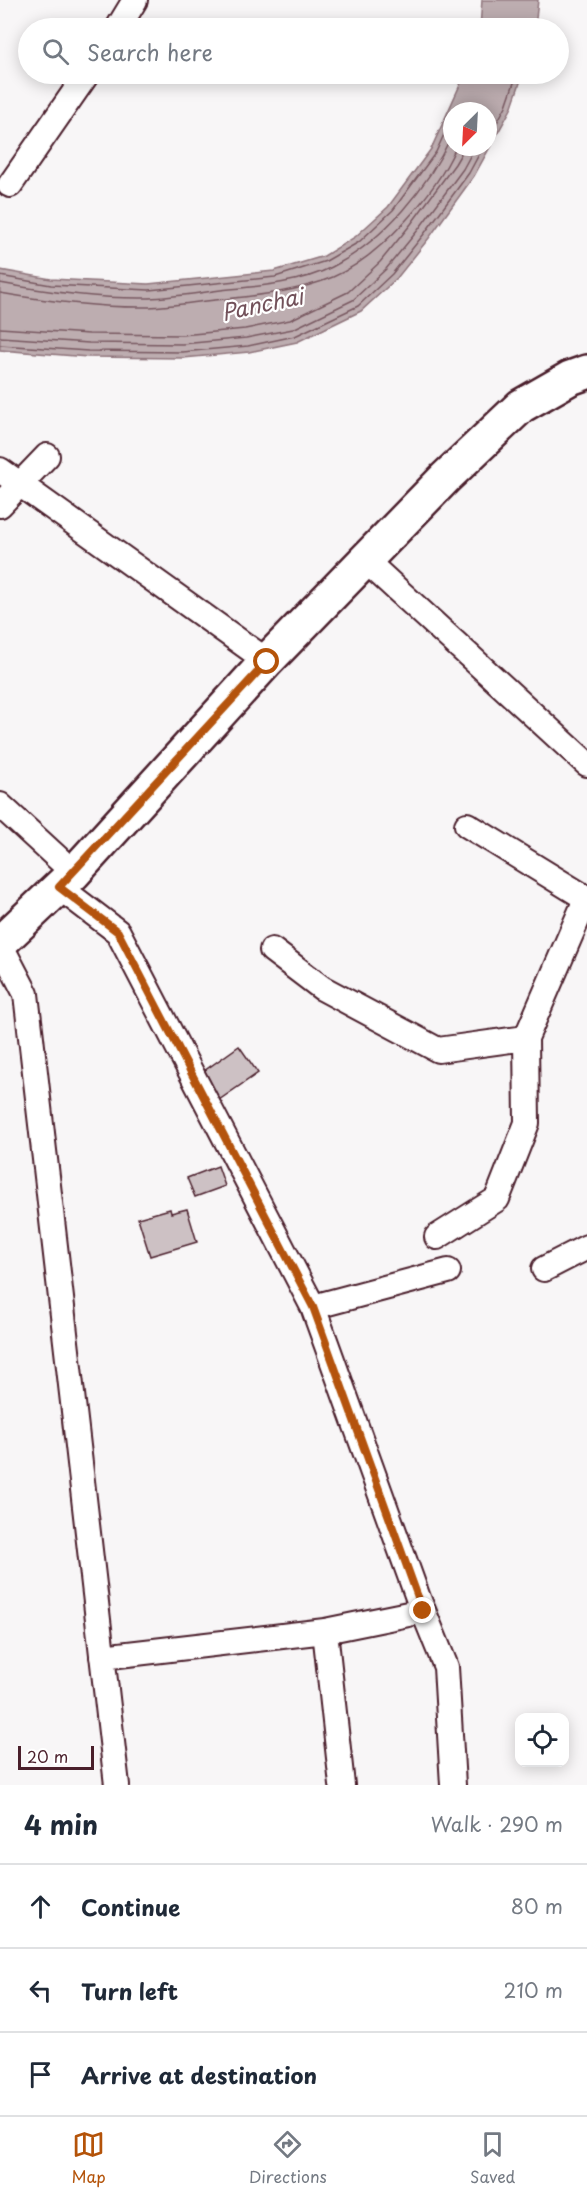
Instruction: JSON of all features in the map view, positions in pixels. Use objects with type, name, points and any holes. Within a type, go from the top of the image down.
[{"type":"street","points":[[124,18],[135,0]]},
{"type":"street","points":[[10,185],[80,84]]},
{"type":"street","points":[[117,1785],[26,994],[0,943],[66,880],[267,662],[445,478],[521,406],[570,378],[587,372]]},
{"type":"street","points":[[0,506],[47,456]]},
{"type":"street","points":[[0,470],[267,662]]},
{"type":"street","points":[[365,560],[587,764]]},
{"type":"street","points":[[0,805],[66,880],[118,932],[313,1307],[423,1611],[446,1667],[453,1785]]},
{"type":"street","points":[[437,1237],[497,1199],[526,1123],[526,1038],[587,898],[467,825]]},
{"type":"street","points":[[272,950],[322,988],[438,1050],[526,1038]]},
{"type":"street","points":[[544,1269],[587,1247]]},
{"type":"street","points":[[313,1307],[448,1270]]},
{"type":"street","points":[[102,1657],[325,1631],[423,1611]]},
{"type":"street","points":[[325,1631],[342,1785]]},
{"type":"water","points":[[482,0],[538,0],[536,18],[481,18]]},
{"type":"water","points":[[460,84],[520,84],[511,109],[497,134],[497,102],[452,102]]},
{"type":"water","name":"Panchai","points":[[443,123],[443,156],[485,156],[474,176],[397,278],[361,311],[297,342],[249,352],[183,358],[88,357],[0,350],[0,270],[51,279],[148,284],[274,271],[324,256],[355,237],[388,207],[431,149]]},
{"type":"building","points":[[239,1046],[258,1073],[216,1102],[197,1076]]},
{"type":"building","points":[[218,1166],[225,1186],[195,1197],[187,1178]]},
{"type":"building","points":[[170,1209],[171,1213],[187,1209],[197,1242],[150,1256],[138,1218]]},
{"type":"route","points":[[267,662],[59,887],[118,932],[313,1307],[423,1611]]}]
